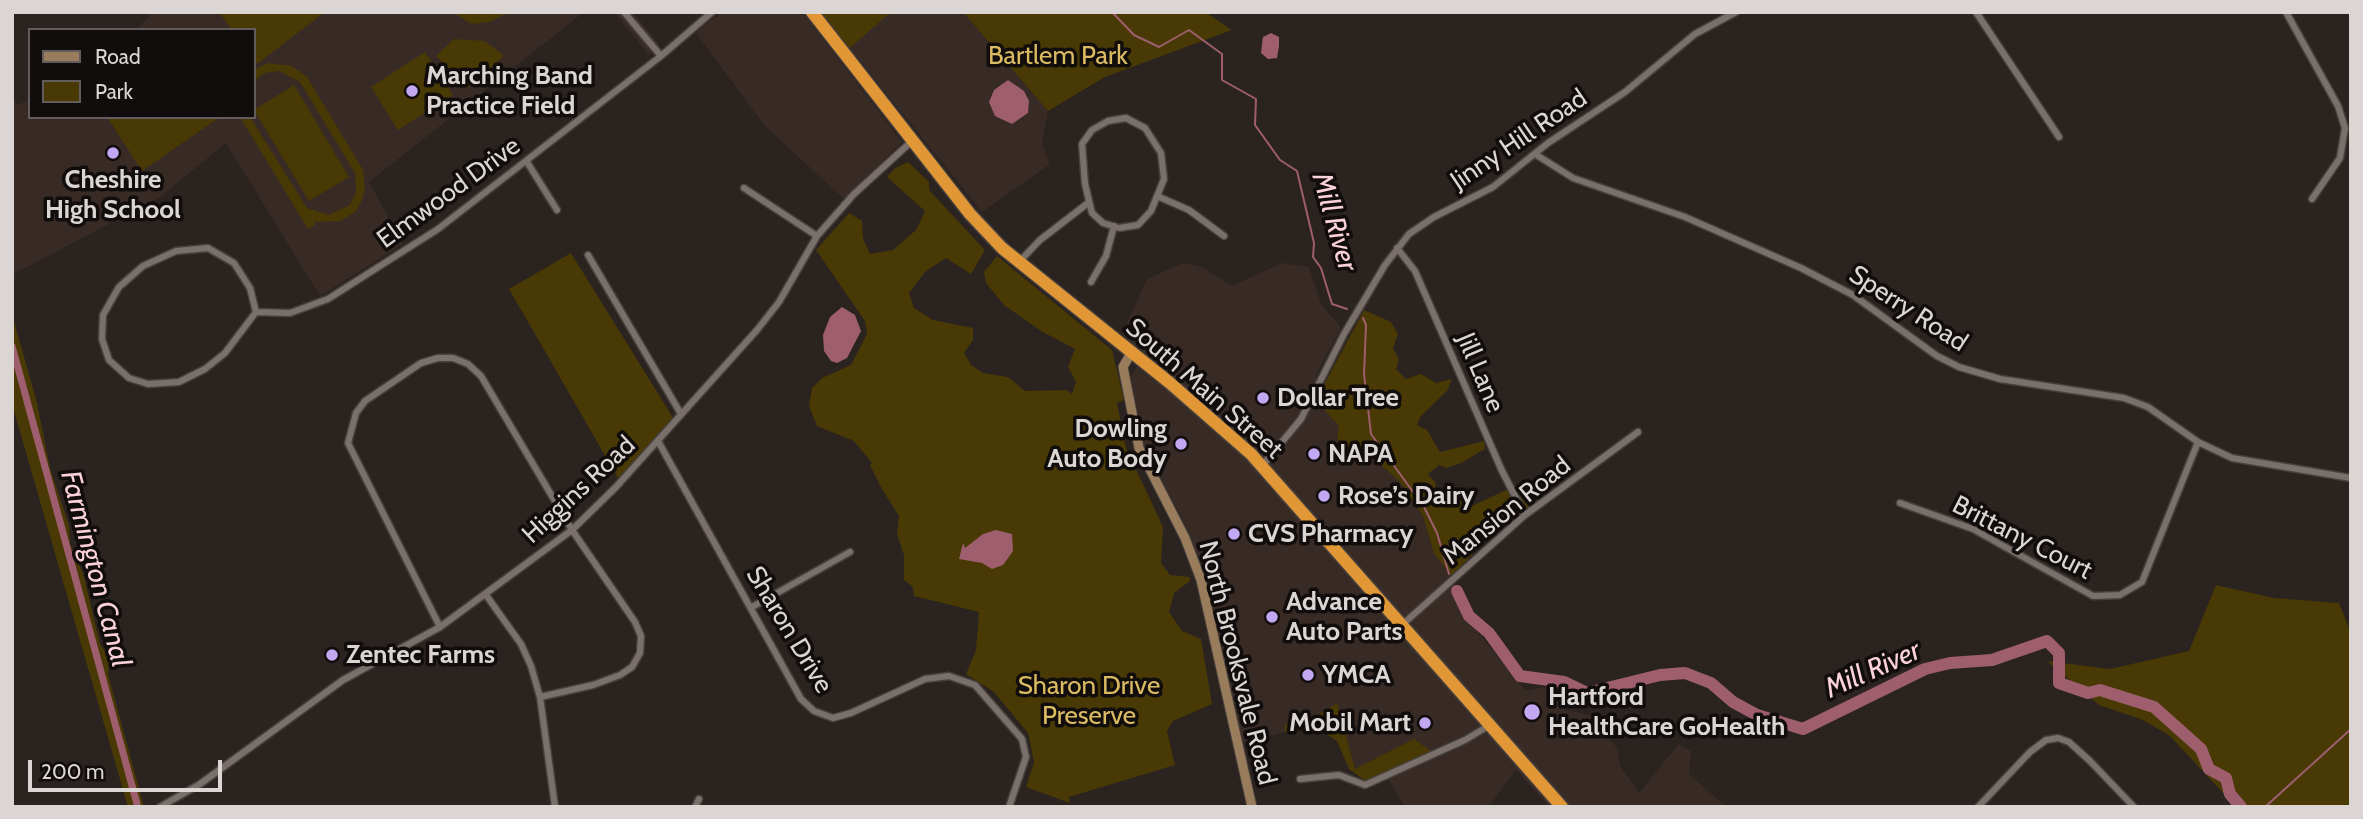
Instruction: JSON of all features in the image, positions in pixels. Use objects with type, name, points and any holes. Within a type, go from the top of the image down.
[{"type":"highway","name":"South Main Street","points":[[812,12],[970,214],[1018,263],[1202,410],[1262,466],[1562,807]]},
{"type":"main road","name":"North Brooksvale Road","points":[[1131,353],[1131,363],[1125,373],[1139,448],[1185,538],[1200,580],[1252,807]]},
{"type":"street","points":[[624,12],[662,56]]},
{"type":"street","name":"Elmwood Drive","points":[[256,312],[290,313],[328,299],[438,229],[662,56],[712,12]]},
{"type":"street","name":"Jinny Hill Road","points":[[1262,466],[1310,405],[1344,334],[1397,248],[1425,223],[1493,187],[1535,154],[1625,92],[1695,34],[1736,12]]},
{"type":"street","points":[[1976,12],[2059,137]]},
{"type":"street","points":[[2286,12],[2338,106],[2345,128],[2340,158],[2312,199]]},
{"type":"street","points":[[1126,118],[1145,128],[1161,153],[1164,179],[1151,211],[1138,225],[1114,226],[1103,223],[1092,213],[1087,203],[1082,144],[1092,130],[1108,121],[1126,118]]},
{"type":"street","name":"Higgins Road","points":[[160,807],[200,784],[343,680],[440,627],[572,530],[658,441],[779,302],[817,236],[854,194],[913,140]]},
{"type":"street","name":"Sperry Road","points":[[1535,154],[1573,178],[1685,217],[1818,276],[1853,295],[1937,356],[1959,367],[2000,379],[2124,398],[2148,407],[2198,442],[2244,461],[2351,478]]},
{"type":"street","points":[[527,162],[557,210]]},
{"type":"street","points":[[744,188],[817,236]]},
{"type":"street","points":[[1157,196],[1189,210],[1224,236]]},
{"type":"street","points":[[1018,263],[1040,240],[1087,203]]},
{"type":"street","points":[[1091,282],[1106,256],[1114,226]]},
{"type":"street","points":[[208,248],[234,263],[250,288],[256,312],[225,353],[205,369],[179,382],[148,384],[129,378],[109,360],[102,339],[103,315],[119,287],[143,266],[176,251],[208,248]]},
{"type":"street","name":"Jill Lane","points":[[1397,248],[1415,271],[1496,459],[1525,515]]},
{"type":"street","points":[[588,255],[681,414]]},
{"type":"street","points":[[440,627],[348,443],[356,413],[365,401],[421,363],[438,358],[453,358],[468,364],[481,376],[572,530],[635,622],[641,636],[640,653],[632,667],[620,675],[593,685],[540,697]]},
{"type":"street","name":"Mansion Road","points":[[1403,624],[1525,515],[1638,432]]},
{"type":"street","name":"Sharon Drive","points":[[658,441],[802,699],[814,711],[833,718],[851,713],[925,679],[949,676],[975,685],[1022,738],[1026,757],[1010,807]]},
{"type":"street","name":"Brittany Court","points":[[1900,503],[1973,529],[2094,596],[2120,595],[2141,582],[2148,570],[2198,442]]},
{"type":"street","points":[[752,607],[850,552]]},
{"type":"street","points":[[486,595],[521,644],[540,697],[555,807]]},
{"type":"street","points":[[1300,779],[1339,775],[1365,785],[1470,738],[1490,725]]},
{"type":"street","points":[[1978,807],[2030,752],[2046,740],[2058,738],[2069,742],[2134,807]]},
{"type":"street","points":[[695,807],[699,799]]},
{"type":"shaded area","name":"Cheshire High School","points":[[153,12],[584,12],[369,182],[403,244],[320,296],[226,143],[160,197],[12,275],[12,99],[18,105],[28,100],[28,119],[256,119],[256,28],[138,28]]},
{"type":"shaded area","points":[[614,12],[633,12],[660,46],[649,55]]},
{"type":"shaded area","points":[[721,12],[802,12],[902,142],[844,199],[764,125],[696,33]]},
{"type":"shaded area","points":[[891,12],[963,12],[1048,111],[1042,143],[1050,164],[982,212],[849,47]]},
{"type":"shaded area","points":[[1271,33],[1279,37],[1279,46],[1277,58],[1268,59],[1261,53],[1262,44],[1263,37]]},
{"type":"shaded area","points":[[1008,80],[1024,91],[1029,101],[1028,113],[1012,124],[995,116],[989,102],[994,90]]},
{"type":"shaded area","points":[[1183,263],[1202,267],[1232,286],[1282,263],[1309,267],[1321,304],[1341,328],[1316,374],[1319,404],[1340,426],[1337,438],[1352,455],[1370,455],[1400,482],[1423,516],[1434,554],[1452,576],[1465,617],[1526,691],[1545,687],[1564,709],[1592,716],[1617,748],[1620,766],[1639,793],[1679,744],[1691,751],[1689,774],[1726,807],[1550,807],[1516,770],[1488,807],[1405,807],[1388,778],[1435,754],[1414,740],[1355,770],[1337,703],[1309,720],[1284,725],[1285,732],[1243,743],[1206,577],[1181,516],[1145,452],[1136,424],[1131,376],[1146,354],[1122,334],[1147,279]]},
{"type":"shaded area","points":[[842,307],[855,315],[861,331],[847,358],[837,363],[831,361],[824,351],[823,335],[830,317]]},
{"type":"shaded area","points":[[996,530],[1012,534],[1013,551],[1003,565],[992,569],[982,563],[959,559],[963,543],[965,548],[983,534]]},
{"type":"green space","points":[[219,12],[325,12],[257,64],[256,28],[231,28]]},
{"type":"green space","points":[[452,12],[509,12],[490,22],[472,24]]},
{"type":"green space","points":[[812,12],[891,12],[844,53]]},
{"type":"green space","name":"Bartlem Park","points":[[963,12],[1205,12],[1232,30],[1105,77],[1048,111]]},
{"type":"green space","points":[[454,39],[485,41],[504,56],[468,88],[436,56]]},
{"type":"green space","name":"Marching Band Practice Field","points":[[425,52],[453,95],[398,130],[371,87]]},
{"type":"green space","points":[[268,63],[292,66],[307,77],[363,170],[365,188],[362,200],[356,211],[341,221],[314,222],[315,225],[308,229],[241,119],[251,119],[307,208],[329,215],[350,205],[356,192],[355,173],[300,82],[279,71],[265,73],[256,80],[256,69]]},
{"type":"green space","points":[[294,85],[349,177],[309,201],[256,113],[256,109]]},
{"type":"green space","points":[[108,119],[217,119],[142,171]]},
{"type":"green space","name":"Sharon Drive Preserve","points":[[908,162],[929,182],[929,190],[985,250],[971,274],[946,258],[926,271],[909,293],[914,308],[933,320],[973,328],[973,340],[964,353],[971,365],[983,373],[1008,377],[1025,391],[1067,390],[1072,394],[1076,382],[1068,367],[1075,349],[1041,331],[1004,305],[986,283],[984,272],[997,256],[1112,350],[1124,400],[1117,403],[1126,448],[1163,527],[1161,563],[1170,575],[1190,577],[1190,581],[1174,593],[1169,612],[1182,631],[1201,639],[1212,704],[1173,721],[1167,731],[1175,765],[1069,797],[1070,803],[1026,787],[1034,762],[1028,733],[994,692],[966,674],[976,650],[979,612],[914,596],[913,587],[904,580],[904,555],[897,534],[899,516],[882,489],[870,465],[872,463],[854,441],[817,426],[809,406],[812,388],[822,378],[851,365],[867,334],[865,321],[816,250],[849,213],[862,221],[863,238],[870,254],[893,250],[916,230],[925,211],[887,177],[895,168]]},
{"type":"green space","points":[[571,253],[675,421],[622,485],[509,289]]},
{"type":"green space","points":[[1364,310],[1391,322],[1398,334],[1393,348],[1399,360],[1396,369],[1406,379],[1421,374],[1436,383],[1452,379],[1447,391],[1421,416],[1417,425],[1427,430],[1440,452],[1484,441],[1485,449],[1461,463],[1446,468],[1439,465],[1428,474],[1436,483],[1434,492],[1445,500],[1455,492],[1464,492],[1472,506],[1519,484],[1530,507],[1496,529],[1452,576],[1434,554],[1423,516],[1400,482],[1370,455],[1352,455],[1337,438],[1339,426],[1319,404],[1318,396]]},
{"type":"green space","points":[[12,314],[37,403],[50,468],[69,526],[70,544],[83,573],[100,644],[110,659],[108,674],[144,807],[128,807],[12,404]]},
{"type":"green space","points":[[2216,585],[2274,598],[2339,603],[2351,633],[2351,807],[2236,807],[2170,736],[2143,720],[2099,705],[2047,661],[2110,669],[2189,651]]},
{"type":"green space","points":[[1337,703],[1355,769],[1414,739],[1431,751],[1366,781],[1349,769],[1337,741],[1319,729],[1285,732],[1284,725],[1309,720]]},
{"type":"waterway","name":"Mill River","points":[[1112,12],[1134,35],[1159,47],[1189,30],[1222,54],[1222,80],[1256,99],[1255,125],[1280,160],[1297,171],[1314,243],[1313,257],[1321,268],[1332,304],[1347,309]]},
{"type":"waterway","name":"Mill River","points":[[1363,318],[1366,325],[1364,374],[1371,434],[1424,507],[1437,533],[1449,574]]},
{"type":"waterway","name":"Farmington Canal","points":[[12,346],[137,804]]},
{"type":"waterway","name":"Mill River","points":[[1457,591],[1469,616],[1489,633],[1520,676],[1564,682],[1587,693],[1660,675],[1685,673],[1711,683],[1733,702],[1757,715],[1803,729],[1925,669],[1950,663],[1992,660],[2047,641],[2059,653],[2059,683],[2088,693],[2100,690],[2154,707],[2201,749],[2209,769],[2226,778],[2230,794],[2241,807]]},
{"type":"waterway","points":[[2265,807],[2351,729]]},
{"type":"place","name":"Marching Band Practice Field","points":[[412,91]]},
{"type":"place","name":"Cheshire High School","points":[[113,153]]},
{"type":"place","name":"Dollar Tree","points":[[1263,398]]},
{"type":"place","name":"Dowling Auto Body","points":[[1181,444]]},
{"type":"place","name":"NAPA","points":[[1314,454]]},
{"type":"place","name":"Rose’s Dairy","points":[[1324,496]]},
{"type":"place","name":"CVS Pharmacy","points":[[1234,534]]},
{"type":"place","name":"Advance Auto Parts","points":[[1272,617]]},
{"type":"place","name":"Zentec Farms","points":[[332,655]]},
{"type":"place","name":"YMCA","points":[[1308,675]]},
{"type":"place","name":"Hartford HealthCare GoHealth","points":[[1532,712]]},
{"type":"place","name":"Mobil Mart","points":[[1425,723]]}]
